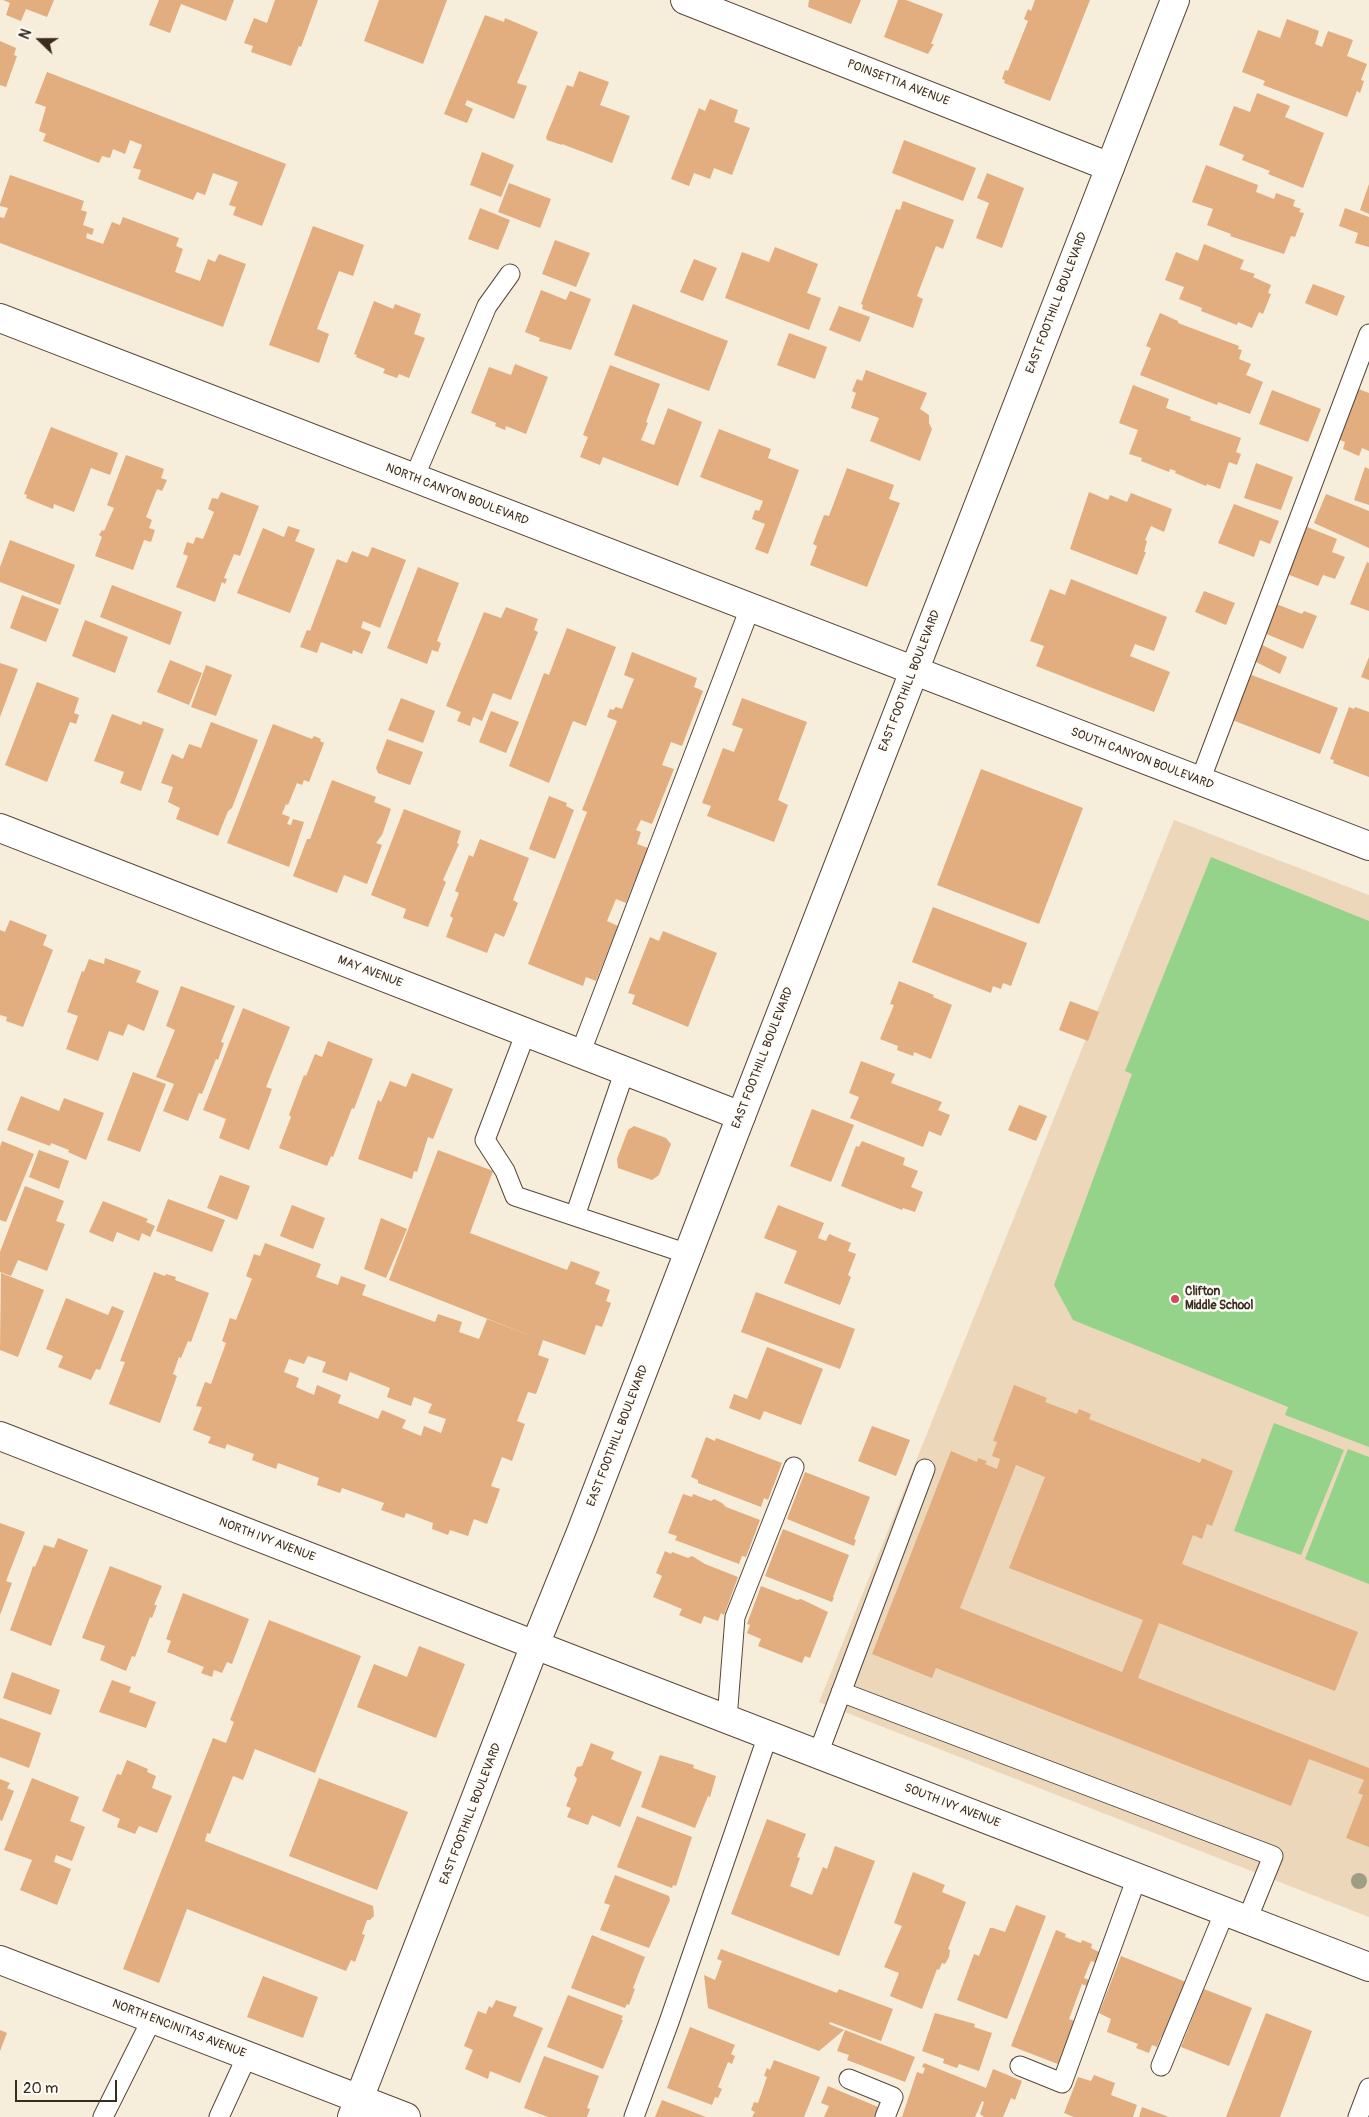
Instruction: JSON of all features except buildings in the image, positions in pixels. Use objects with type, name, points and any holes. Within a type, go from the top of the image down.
[{"type":"street","name":"POINSETTIA AVENUE","points":[[686,0],[1110,166]]},
{"type":"street","name":"EAST FOOTHILL BOULEVARD","points":[[355,2108],[485,1779],[535,1645],[581,1532],[1175,0]]},
{"type":"street","name":"NORTH CANYON BOULEVARD","points":[[0,318],[914,671]]},
{"type":"street","name":"SOUTH CANYON BOULEVARD","points":[[914,671],[1369,846]]},
{"type":"street","name":"MAY AVENUE","points":[[0,828],[741,1116]]},
{"type":"street","name":"NORTH IVY AVENUE","points":[[0,1436],[535,1645]]},
{"type":"street","name":"SOUTH IVY AVENUE","points":[[535,1645],[1369,1967]]},
{"type":"street","name":"NORTH ENCINITAS AVENUE","points":[[0,1960],[247,2056],[355,2108],[406,2117]]},
{"type":"lane","points":[[414,478],[487,306],[510,274]]},
{"type":"lane","points":[[1200,781],[1369,334]]},
{"type":"lane","points":[[580,1054],[750,608]]},
{"type":"lane","points":[[526,1032],[485,1140],[505,1171],[515,1196],[688,1254]]},
{"type":"lane","points":[[575,1216],[625,1070]]},
{"type":"lane","points":[[727,1719],[735,1617],[794,1467]]},
{"type":"lane","points":[[818,1754],[925,1469]]},
{"type":"lane","points":[[841,1692],[1273,1856],[1236,1916],[1162,2066]]},
{"type":"lane","points":[[634,2117],[669,2022],[768,1735]]},
{"type":"lane","points":[[1020,2066],[1062,2083],[1137,1878]]},
{"type":"lane","points":[[103,2117],[152,2019]]},
{"type":"lane","points":[[219,2117],[247,2056]]},
{"type":"lane","points":[[849,2080],[893,2097],[885,2117]]},
{"type":"lane","points":[[1358,2117],[1369,2088]]},
{"type":"shaded area","name":"Clifton Middle School","points":[[1174,820],[1369,895],[1369,1917],[819,1702]]},
{"type":"green space","points":[[1211,857],[1369,921],[1369,1447],[1285,1415],[1288,1407],[1073,1320],[1054,1285],[1132,1074],[1125,1071]]},
{"type":"green space","points":[[1274,1423],[1344,1450],[1301,1555],[1234,1531]]},
{"type":"green space","points":[[1348,1449],[1369,1457],[1369,1584],[1305,1559]]},
{"type":"place","name":"Clifton Middle School","points":[[1175,1299]]}]
